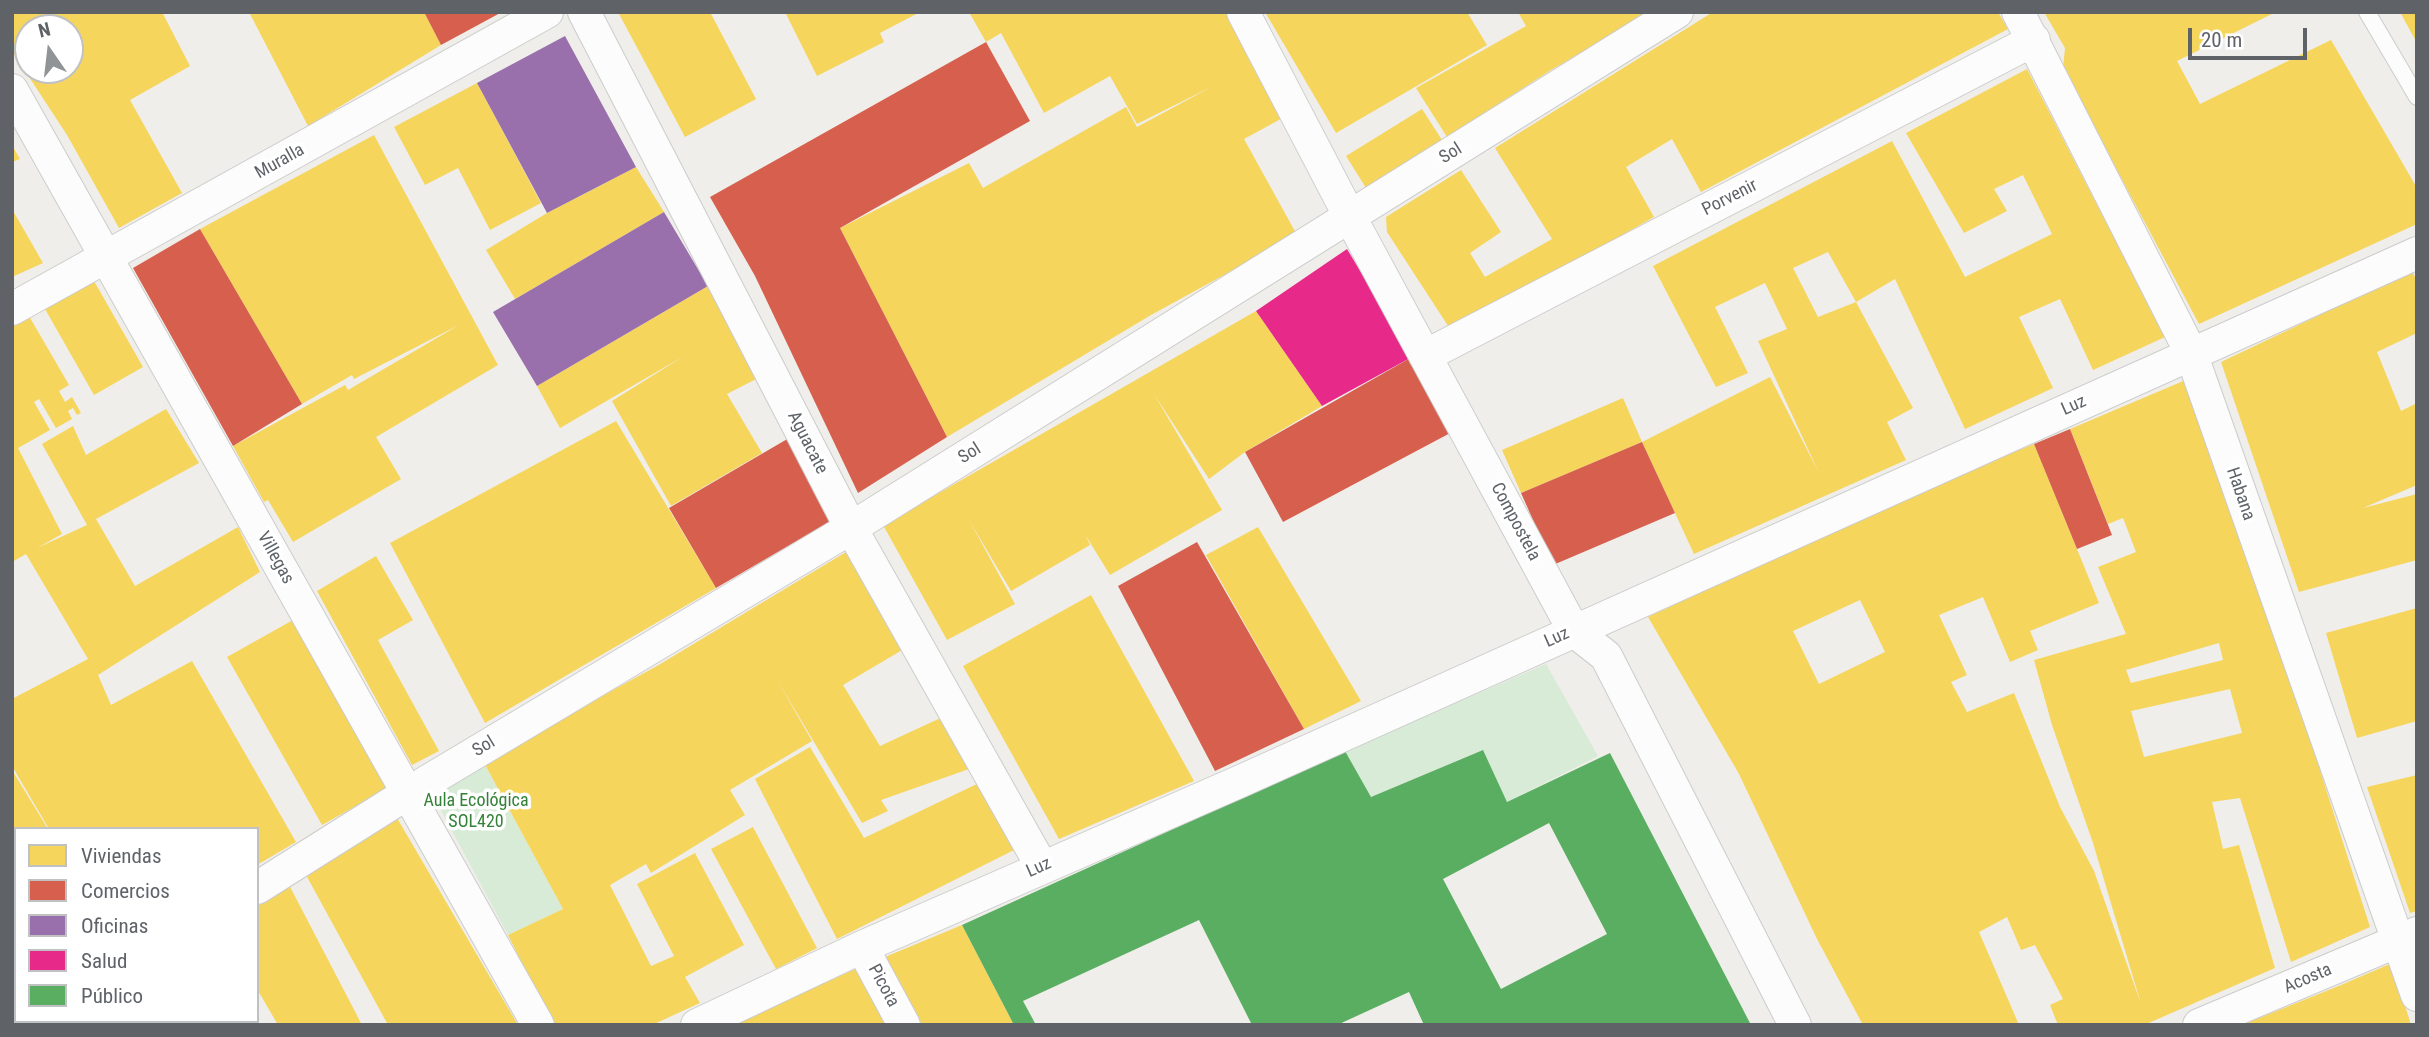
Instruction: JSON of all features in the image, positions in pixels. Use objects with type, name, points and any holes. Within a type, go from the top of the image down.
[{"type":"street","name":"Muralla","points":[[12,309],[106,260],[547,12]]},
{"type":"street","name":"Aguacate","points":[[584,12],[851,528],[1042,867]]},
{"type":"street","name":"Compostela","points":[[1244,12],[1350,217],[1574,631],[1606,656],[1795,1025]]},
{"type":"street","name":"Sol","points":[[259,887],[408,793],[851,528],[1677,12]]},
{"type":"street","name":"Habana","points":[[2018,12],[2191,354],[2408,937],[2417,995]]},
{"type":"street","name":"Porvenir","points":[[1425,356],[2034,40]]},
{"type":"street","name":"Villegas","points":[[12,90],[538,1025]]},
{"type":"street","name":"Luz","points":[[697,1025],[862,947],[1241,781],[2417,253]]},
{"type":"street","name":"Acosta","points":[[2199,1025],[2408,937]]},
{"type":"street","name":"Picota","points":[[862,947],[904,1025]]},
{"type":"lane","points":[[2367,12],[2417,97]]},
{"type":"green space","points":[[1546,664],[1598,756],[1507,802],[1482,750],[1371,797],[1345,751]]},
{"type":"green space","name":"Aula Ecológica SOL420","points":[[483,761],[563,909],[508,935],[430,790]]},
{"type":"building: Viviendas","points":[[12,12],[162,12],[190,66],[130,100],[182,193],[119,228],[67,135],[34,84],[84,84],[84,14],[14,14],[14,54]]},
{"type":"building: Viviendas","points":[[249,12],[424,12],[441,45],[308,126]]},
{"type":"building: Viviendas","points":[[618,12],[710,12],[756,99],[685,137]]},
{"type":"building: Viviendas","points":[[785,12],[920,12],[880,33],[884,42],[817,76]]},
{"type":"building: Viviendas","points":[[969,12],[1232,12],[1288,115],[1244,139],[1297,235],[1151,315],[947,437],[840,228],[969,163],[983,188],[1126,107],[1137,127],[1213,86],[1137,124],[1110,76],[1044,113],[1001,33],[986,42]]},
{"type":"building: Viviendas","points":[[1265,12],[1467,12],[1487,45],[1336,133]]},
{"type":"building: Viviendas","points":[[1518,12],[1652,12],[1551,70],[1447,137],[1416,88],[1526,26]]},
{"type":"building: Viviendas","points":[[1713,12],[1998,12],[2008,29],[1701,192],[1672,139],[1626,167],[1654,217],[1452,332],[1387,232],[1386,217],[1461,170],[1501,232],[1470,253],[1485,277],[1552,239],[1495,148]]},
{"type":"building: Viviendas","points":[[2044,12],[2276,12],[2177,61],[2200,104],[2331,40],[2417,188],[2417,224],[2199,324],[2063,69],[2065,48]]},
{"type":"building: Viviendas","points":[[2400,12],[2417,12],[2417,43]]},
{"type":"building: Viviendas","points":[[2027,69],[2165,337],[2093,370],[2060,299],[2019,317],[2053,388],[1965,429],[1895,279],[1856,302],[1913,408],[1887,422],[1906,460],[1694,554],[1642,442],[1770,377],[1819,473],[1758,341],[1787,329],[1765,283],[1715,307],[1748,373],[1716,387],[1653,266],[1892,141],[1965,277],[2052,234],[2023,175],[1994,189],[2007,211],[1964,233],[1906,133]],"holes":[[[1828,252],[1856,302],[1818,317],[1793,268]]]},
{"type":"building: Viviendas","points":[[477,83],[541,203],[490,230],[458,168],[425,185],[394,127]]},
{"type":"building: Viviendas","points":[[1422,109],[1442,140],[1366,188],[1346,156]]},
{"type":"building: Viviendas","points":[[374,135],[498,365],[376,437],[401,479],[293,542],[268,500],[264,502],[233,446],[345,385],[348,390],[459,325],[354,379],[352,375],[302,404],[200,229]]},
{"type":"building: Viviendas","points":[[12,145],[20,159],[12,162]]},
{"type":"building: Viviendas","points":[[636,167],[664,212],[515,299],[486,250],[547,213]]},
{"type":"building: Viviendas","points":[[12,209],[43,263],[12,277]]},
{"type":"building: Viviendas","points":[[2412,271],[2417,281],[2417,333],[2377,352],[2401,411],[2417,403],[2417,485],[2363,508],[2417,494],[2417,560],[2299,592],[2221,362]]},
{"type":"building: Viviendas","points":[[94,281],[143,367],[94,395],[45,309]]},
{"type":"building: Viviendas","points":[[708,286],[758,378],[727,394],[762,453],[671,506],[612,401],[684,356],[560,428],[537,386]]},
{"type":"building: Viviendas","points":[[1256,311],[1322,406],[1245,452],[1209,479],[1154,394],[1222,510],[1110,575],[1086,536],[1090,545],[1011,591],[969,520],[1015,604],[947,640],[883,525]]},
{"type":"building: Viviendas","points":[[29,316],[69,385],[59,391],[65,402],[72,397],[81,413],[77,415],[73,408],[68,411],[72,419],[56,428],[39,399],[34,402],[50,430],[18,448],[62,534],[37,548],[87,525],[42,444],[73,426],[86,455],[166,409],[199,463],[96,519],[135,586],[238,527],[260,572],[98,675],[111,705],[192,661],[296,842],[259,864],[259,827],[48,827],[12,766],[12,699],[88,659],[26,554],[12,562],[12,326]]},
{"type":"building: Viviendas","points":[[2188,379],[2263,592],[2370,927],[2291,962],[2240,798],[2212,802],[2223,849],[2239,845],[2275,968],[2144,1025],[2058,1025],[2050,1005],[2063,999],[2035,945],[2021,950],[2007,917],[1979,932],[2019,1025],[1863,1025],[1817,939],[1739,774],[1648,617],[1893,501],[2034,444],[2099,603],[2030,631],[2038,650],[2010,662],[1983,597],[1939,615],[1967,675],[1951,682],[1967,712],[2014,693],[2060,807],[2094,871],[2141,1004],[2093,843],[2052,725],[2034,660],[2126,634],[2098,567],[2136,552],[2123,518],[2108,524],[2070,429]],"holes":[[[1860,600],[1885,652],[1819,684],[1793,631]],[[2219,643],[2223,660],[2131,683],[2126,670]],[[2230,689],[2242,733],[2144,757],[2131,711]]]},
{"type":"building: Viviendas","points":[[1623,398],[1642,442],[1521,493],[1502,450]]},
{"type":"building: Viviendas","points":[[616,421],[716,588],[485,723],[390,543]]},
{"type":"building: Viviendas","points":[[1258,527],[1361,701],[1304,729],[1206,555]]},
{"type":"building: Viviendas","points":[[851,549],[909,646],[843,685],[880,746],[947,715],[969,769],[881,800],[888,811],[862,823],[776,678],[812,741],[730,790],[745,815],[651,873],[646,864],[610,885],[651,966],[674,956],[637,884],[695,853],[744,945],[685,977],[700,1003],[652,1025],[553,1025],[508,935],[563,909],[483,761],[657,666]]},
{"type":"building: Viviendas","points":[[376,556],[413,620],[378,640],[439,751],[412,765],[317,591]]},
{"type":"building: Viviendas","points":[[1091,595],[1194,781],[1059,839],[963,666]]},
{"type":"building: Viviendas","points":[[2417,608],[2417,721],[2357,738],[2326,633]]},
{"type":"building: Viviendas","points":[[293,620],[388,788],[322,825],[227,657]]},
{"type":"building: Viviendas","points":[[810,747],[864,838],[981,782],[1014,850],[837,939],[755,779]]},
{"type":"building: Viviendas","points":[[12,770],[47,827],[14,827],[12,1015]]},
{"type":"building: Viviendas","points":[[2417,775],[2417,911],[2410,913],[2367,787]]},
{"type":"building: Viviendas","points":[[397,818],[518,1025],[388,1025],[306,875]]},
{"type":"building: Viviendas","points":[[753,827],[817,948],[776,969],[711,849]]},
{"type":"building: Viviendas","points":[[287,881],[362,1025],[278,1025],[259,992],[259,899]]},
{"type":"building: Viviendas","points":[[962,925],[1014,1025],[922,1025],[885,957]]},
{"type":"building: Viviendas","points":[[2392,963],[2411,1025],[2242,1025],[2341,985]]},
{"type":"building: Viviendas","points":[[858,968],[888,1025],[729,1025]]},
{"type":"building: Viviendas","points":[[216,1023],[217,1025],[61,1025]]},
{"type":"building: Comercios","points":[[424,12],[502,12],[441,45]]},
{"type":"building: Comercios","points":[[986,42],[1030,121],[840,228],[947,437],[858,493],[755,276],[710,197]]},
{"type":"building: Comercios","points":[[200,229],[302,404],[233,446],[133,268]]},
{"type":"building: Comercios","points":[[1412,357],[1454,431],[1283,522],[1245,452]]},
{"type":"building: Comercios","points":[[2070,429],[2112,535],[2077,549],[2034,444]]},
{"type":"building: Comercios","points":[[789,438],[836,518],[716,588],[669,508]]},
{"type":"building: Comercios","points":[[1642,442],[1675,513],[1553,565],[1521,493]]},
{"type":"building: Comercios","points":[[1197,542],[1304,729],[1215,771],[1118,586]]},
{"type":"building: Oficinas","points":[[565,36],[636,167],[547,213],[477,83]]},
{"type":"building: Oficinas","points":[[664,212],[708,286],[537,386],[493,312]]},
{"type":"building: Salud","points":[[1347,249],[1412,357],[1322,406],[1256,311]]},
{"type":"building: Público","points":[[1483,750],[1507,802],[1610,753],[1751,1025],[1424,1025],[1409,992],[1337,1025],[1252,1025],[1199,920],[1023,1001],[1036,1025],[1014,1025],[962,925],[1345,751],[1371,797]],"holes":[[[1549,823],[1607,934],[1501,989],[1443,879]]]}]
